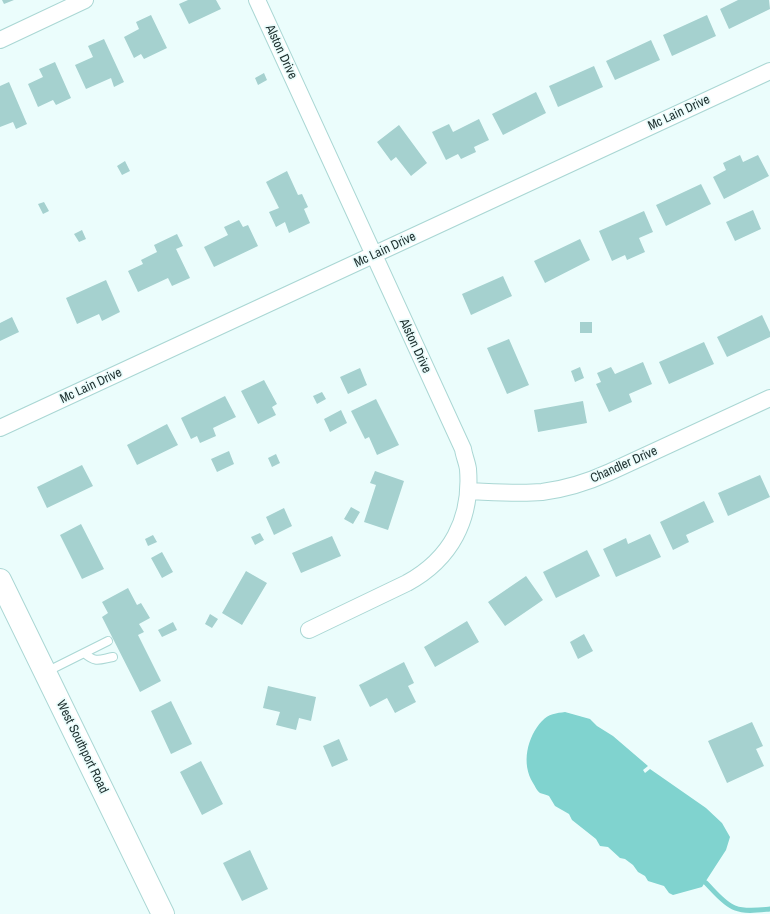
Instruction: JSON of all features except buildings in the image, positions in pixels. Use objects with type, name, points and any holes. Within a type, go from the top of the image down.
[{"type":"main road","name":"West Southport Road","points":[[0,580],[163,914]]},
{"type":"street","points":[[0,40],[85,0]]},
{"type":"street","name":"Alston Drive","points":[[257,0],[463,449],[468,469],[468,491],[465,514],[460,528],[453,542],[433,566],[407,583],[309,630]]},
{"type":"street","name":"Mc Lain Drive","points":[[0,428],[770,71]]},
{"type":"street","name":"Chandler Drive","points":[[468,491],[522,493],[542,492],[587,482],[770,398]]},
{"type":"lane","points":[[46,672],[108,640]]},
{"type":"lane","points":[[84,653],[92,659],[100,660],[113,657]]},
{"type":"water","points":[[565,712],[590,719],[597,726],[613,736],[648,766],[643,770],[645,773],[650,769],[706,808],[722,823],[730,837],[726,850],[702,887],[673,895],[669,893],[664,886],[648,881],[645,876],[638,872],[633,865],[625,859],[620,858],[608,847],[600,846],[596,839],[572,820],[569,814],[555,806],[549,796],[538,791],[529,776],[527,768],[527,751],[529,743],[537,727],[544,719],[553,714]]},
{"type":"waterway","points":[[706,883],[723,900],[735,908],[748,910],[770,909]]}]
